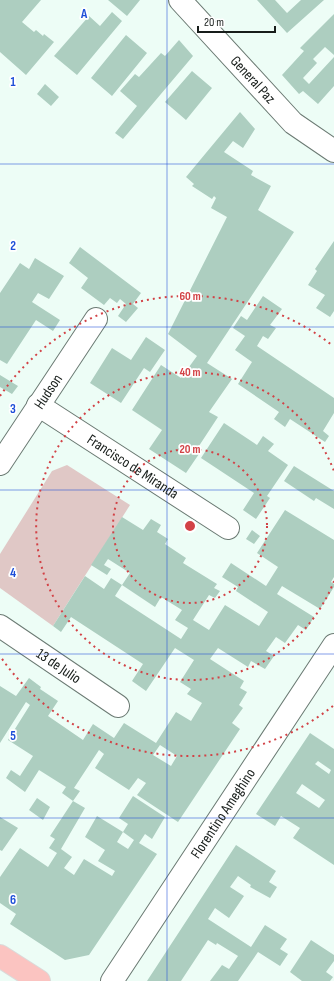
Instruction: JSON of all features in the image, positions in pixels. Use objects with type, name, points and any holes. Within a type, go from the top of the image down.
[{"type":"main road","points":[[0,956],[39,981]]},
{"type":"street","name":"General Paz","points":[[180,0],[293,123],[334,151]]},
{"type":"street","name":"Hudson","points":[[0,464],[96,319]]},
{"type":"street","name":"Francisco de Miranda","points":[[38,405],[228,528]]},
{"type":"street","name":"13 de Julio","points":[[0,626],[118,706]]},
{"type":"street","name":"Florentino Ameghino","points":[[112,981],[334,645]]},
{"type":"shaded area","points":[[67,465],[130,505],[53,626],[0,588],[0,554],[52,471]]},
{"type":"building","points":[[0,0],[41,0],[22,22],[34,32],[36,30],[43,36],[44,34],[54,42],[26,75],[0,52]]},
{"type":"building","points":[[108,0],[140,0],[127,16]]},
{"type":"building","points":[[257,0],[275,0],[287,13],[301,0],[324,0],[287,33]]},
{"type":"building","points":[[112,12],[122,21],[77,75],[54,56],[89,16],[100,26]]},
{"type":"building","points":[[334,14],[334,55],[325,47],[313,59],[317,63],[303,78],[309,84],[334,57],[334,86],[318,104],[303,91],[299,94],[282,75],[304,51],[300,48]]},
{"type":"building","points":[[126,35],[147,53],[112,96],[91,78]]},
{"type":"building","points":[[179,40],[193,56],[123,139],[115,133],[137,106],[120,91],[135,74],[139,77],[161,53],[165,56]]},
{"type":"building","points":[[192,71],[212,88],[186,120],[165,102]]},
{"type":"building","points":[[45,84],[59,97],[51,106],[37,94]]},
{"type":"building","points":[[240,112],[255,129],[243,148],[233,141],[224,152],[253,171],[251,175],[271,186],[258,210],[294,232],[207,363],[232,379],[209,412],[218,417],[195,452],[199,454],[186,473],[149,449],[162,430],[132,410],[161,365],[181,378],[197,356],[168,334],[227,217],[211,208],[216,198],[214,196],[212,199],[192,186],[194,184],[186,177]]},
{"type":"building","points":[[334,241],[334,311],[330,317],[316,308],[325,295],[308,285],[317,271],[315,269]]},
{"type":"building","points":[[80,247],[141,293],[133,304],[138,308],[126,322],[118,316],[126,304],[120,299],[117,303],[110,298],[104,305],[81,288],[88,278],[69,263]]},
{"type":"building","points":[[35,258],[64,276],[49,299],[38,293],[32,302],[60,320],[53,331],[36,320],[7,364],[0,360],[0,293],[20,263],[29,269]]},
{"type":"building","points":[[263,296],[282,309],[270,325],[276,328],[268,339],[263,336],[257,346],[334,398],[334,413],[323,431],[329,436],[325,442],[290,419],[285,427],[274,419],[279,412],[238,384],[252,362],[235,350],[245,336],[233,328],[241,316],[247,320]]},
{"type":"building","points":[[146,337],[165,350],[150,372],[144,368],[121,403],[90,383],[112,348],[131,360]]},
{"type":"building","points":[[0,375],[18,386],[12,394],[0,387]]},
{"type":"building","points":[[224,423],[257,445],[263,436],[274,444],[268,451],[288,465],[267,496],[270,498],[256,519],[243,510],[254,493],[201,458]]},
{"type":"building","points":[[294,466],[334,491],[334,509],[316,498],[314,501],[284,481]]},
{"type":"building","points":[[285,510],[334,540],[334,577],[331,582],[334,584],[334,587],[320,609],[282,586],[277,594],[314,617],[306,630],[298,625],[285,643],[276,637],[266,651],[274,656],[265,669],[251,661],[248,667],[218,648],[210,659],[244,681],[240,688],[247,692],[239,705],[243,708],[232,723],[240,729],[178,822],[137,795],[146,783],[138,778],[129,790],[95,768],[104,754],[99,750],[74,788],[80,791],[73,801],[62,793],[66,787],[39,770],[25,792],[6,778],[11,770],[20,776],[33,756],[8,740],[30,705],[26,702],[0,743],[0,686],[16,696],[29,678],[41,687],[40,689],[58,701],[48,716],[83,740],[93,724],[114,738],[124,723],[156,743],[176,712],[191,721],[202,703],[187,694],[191,689],[180,682],[194,660],[175,648],[146,691],[132,681],[143,664],[71,617],[61,632],[53,626],[85,576],[104,589],[111,578],[122,585],[130,573],[108,559],[104,565],[111,569],[107,575],[91,565],[122,517],[143,530],[151,519],[161,525],[157,532],[168,539],[165,544],[186,558],[183,563],[217,584],[214,588],[220,591],[215,598],[209,595],[193,620],[209,630],[225,605],[259,626],[268,612],[236,591],[238,587],[222,577],[231,563],[266,586],[278,567],[257,553]],"holes":[[[122,585],[155,607],[161,597],[182,610],[175,620],[188,628],[181,639],[115,596]],[[160,745],[177,756],[171,766],[153,755]]]},
{"type":"building","points":[[252,530],[260,536],[254,544],[246,539]]},
{"type":"building","points":[[310,733],[334,749],[334,865],[293,838],[300,828],[281,816],[275,826],[256,814]],"holes":[[[318,761],[331,770],[329,774],[315,764]],[[302,784],[325,800],[319,808],[296,793]]]},
{"type":"building","points":[[133,796],[165,817],[152,839],[145,834],[139,843],[157,854],[89,955],[65,960],[10,924],[16,914],[0,903],[0,877],[20,848],[48,867],[57,853],[49,848],[55,839],[50,836],[73,801],[85,808],[61,849],[72,857],[64,868],[74,875],[84,859],[112,876],[115,871],[98,861],[105,850],[85,837],[97,816],[123,832],[128,824],[119,818]],"holes":[[[123,832],[134,840],[128,849],[117,842]]]},
{"type":"building","points":[[37,798],[50,807],[43,820],[29,810]]},
{"type":"building","points":[[0,817],[18,828],[2,851],[0,850]]},
{"type":"building","points":[[236,845],[276,871],[269,882],[277,887],[270,898],[250,887],[251,885],[238,876],[230,887],[244,896],[229,918],[215,908],[208,919],[251,947],[265,925],[287,939],[280,949],[288,954],[280,966],[258,952],[238,981],[210,981],[222,965],[229,969],[238,956],[217,943],[216,945],[208,940],[181,981],[147,981]]},
{"type":"building","points":[[311,940],[334,955],[334,961],[326,972],[333,977],[330,981],[302,981],[290,972]]}]
